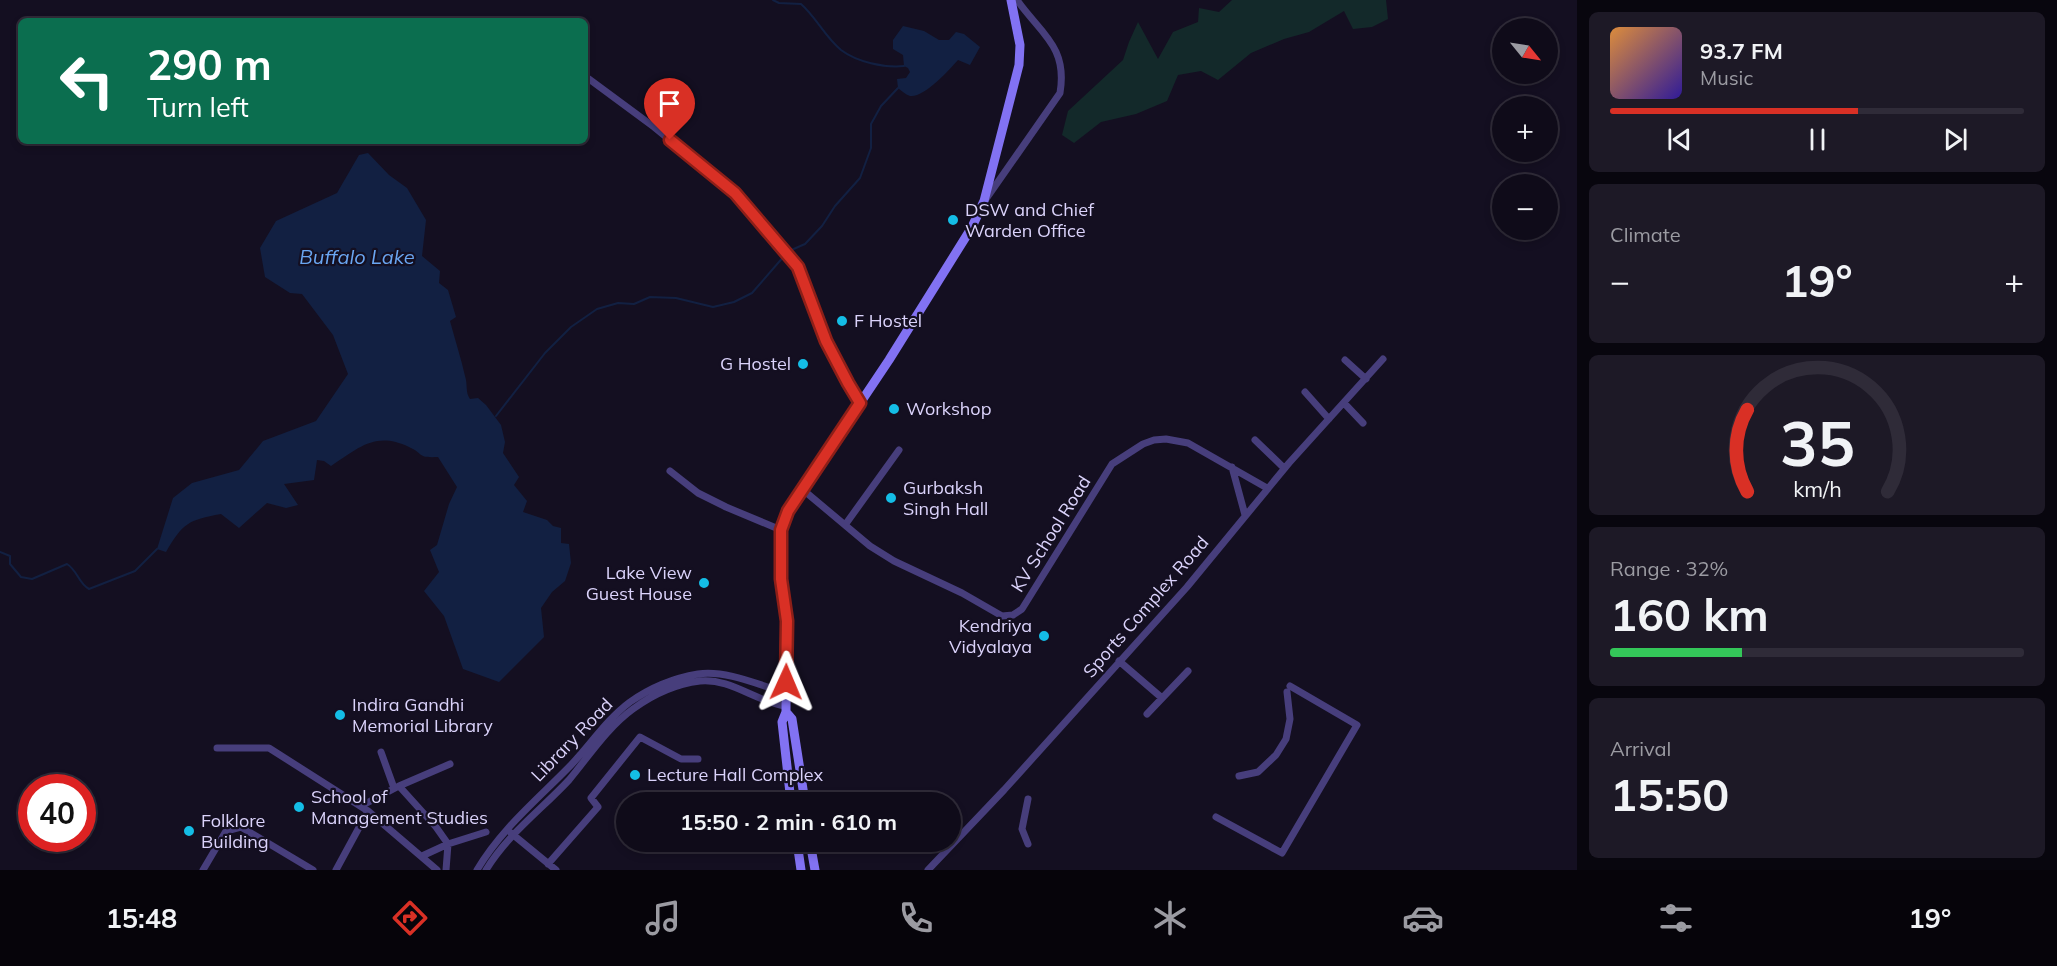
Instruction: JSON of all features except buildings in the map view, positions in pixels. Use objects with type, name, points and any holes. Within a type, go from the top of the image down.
[{"type":"street","points":[[790,792],[782,722],[786,709],[787,621],[781,579],[781,530],[788,511],[802,489],[942,277],[972,227],[984,201],[1019,65],[1020,45],[1011,0]]},
{"type":"street","points":[[984,201],[1060,93],[1063,75],[1058,57],[1045,32],[1017,0]]},
{"type":"street","points":[[590,79],[654,127],[735,193],[766,227],[798,267],[826,341],[860,403]]},
{"type":"street","name":"Sports Complex Road","points":[[928,870],[1004,790],[1187,587],[1284,468],[1383,359]]},
{"type":"street","points":[[1345,360],[1365,380]]},
{"type":"street","points":[[1305,392],[1329,419]]},
{"type":"street","points":[[1344,403],[1363,423]]},
{"type":"street","name":"KV School Road","points":[[802,489],[870,546],[894,561],[962,592],[1002,616],[1013,615],[1023,609],[1107,472],[1118,458],[1143,444],[1166,439],[1188,443],[1268,488]]},
{"type":"street","points":[[1255,440],[1284,468]]},
{"type":"street","points":[[845,525],[900,450]]},
{"type":"street","points":[[1232,467],[1245,515]]},
{"type":"street","points":[[669,471],[698,493],[781,530]]},
{"type":"street","points":[[1119,661],[1162,698]]},
{"type":"street","points":[[1147,714],[1188,671]]},
{"type":"street","name":"Library Road","points":[[477,870],[506,829],[631,701],[659,685],[698,674],[714,673],[786,693]]},
{"type":"street","points":[[486,870],[499,849],[568,780],[618,722],[638,705],[664,692],[688,684],[712,681],[729,685],[786,709],[792,718],[803,792]]},
{"type":"street","points":[[1216,817],[1282,853],[1357,725],[1289,689],[1290,719],[1286,738],[1281,747],[1258,772],[1239,776]]},
{"type":"street","points":[[548,864],[598,807],[591,798],[639,737],[681,759],[698,759]]},
{"type":"street","points":[[217,748],[269,748],[364,808],[437,870]]},
{"type":"street","points":[[381,752],[397,787],[436,826],[448,844],[446,870]]},
{"type":"street","points":[[336,870],[364,808],[397,787],[450,764]]},
{"type":"street","points":[[1028,800],[1022,829],[1028,844]]},
{"type":"street","points":[[203,870],[226,831],[241,827],[313,870]]},
{"type":"street","points":[[506,829],[556,870]]},
{"type":"street","points":[[422,856],[448,844],[486,832]]},
{"type":"street","points":[[798,852],[801,870]]},
{"type":"street","points":[[812,852],[815,870]]},
{"type":"green space","points":[[1232,0],[1386,0],[1388,19],[1372,27],[1353,29],[1344,11],[1309,32],[1284,39],[1251,53],[1218,80],[1201,71],[1178,75],[1167,101],[1136,114],[1101,122],[1074,143],[1062,135],[1068,111],[1123,60],[1138,22],[1158,59],[1173,32],[1198,22],[1199,8],[1219,12]]},
{"type":"water","points":[[903,26],[924,31],[939,40],[949,40],[956,32],[964,34],[980,47],[970,65],[958,60],[929,88],[922,93],[910,96],[898,88],[897,79],[906,78],[910,72],[904,66],[903,55],[893,49],[893,40]]},
{"type":"water","name":"Buffalo Lake","points":[[368,153],[389,175],[407,188],[426,220],[422,256],[440,271],[439,283],[448,290],[456,317],[450,321],[468,394],[470,399],[478,398],[486,405],[501,425],[505,442],[503,453],[519,477],[514,485],[527,501],[523,512],[547,520],[553,526],[561,528],[561,543],[569,544],[571,563],[565,581],[552,592],[541,608],[544,637],[499,682],[463,669],[444,616],[424,591],[439,572],[430,550],[437,545],[449,504],[457,487],[438,457],[423,456],[414,449],[397,442],[377,441],[359,448],[331,466],[324,461],[317,460],[314,480],[284,484],[298,505],[286,508],[267,503],[239,528],[221,514],[201,518],[182,529],[166,552],[157,549],[173,498],[192,483],[239,470],[263,441],[316,421],[348,374],[333,335],[302,294],[290,293],[265,277],[260,248],[276,221],[337,193],[359,155]]},
{"type":"waterway","points":[[773,0],[779,3],[801,4],[835,45],[847,54],[871,63],[904,66]]},
{"type":"waterway","points":[[789,251],[805,244],[860,178],[871,148],[871,124],[881,106],[898,88]]},
{"type":"waterway","points":[[496,416],[545,353],[571,327],[597,309],[618,303],[634,304],[650,297],[676,298],[713,307],[734,302],[752,293],[785,255]]},
{"type":"waterway","points":[[0,552],[10,556],[10,564],[21,577],[32,579],[67,564],[74,570],[82,584],[89,589],[135,571],[157,549]]},
{"type":"place","name":"DSW and Chief Warden Office","points":[[953,220]]},
{"type":"place","name":"F Hostel","points":[[842,321]]},
{"type":"place","name":"G Hostel","points":[[803,364]]},
{"type":"place","name":"Workshop","points":[[894,409]]},
{"type":"place","name":"Gurbaksh Singh Hall","points":[[891,498]]},
{"type":"place","name":"Lake View Guest House","points":[[704,583]]},
{"type":"place","name":"Kendriya Vidyalaya","points":[[1044,636]]},
{"type":"place","name":"Indira Gandhi Memorial Library","points":[[340,715]]},
{"type":"place","name":"Lecture Hall Complex","points":[[635,775]]},
{"type":"place","name":"School of Management Studies","points":[[299,807]]},
{"type":"place","name":"Folklore Building","points":[[189,831]]},
{"type":"route","points":[[670,140],[735,193],[798,267],[826,341],[860,403],[788,511],[781,530],[781,579],[787,621],[786,682]]}]
